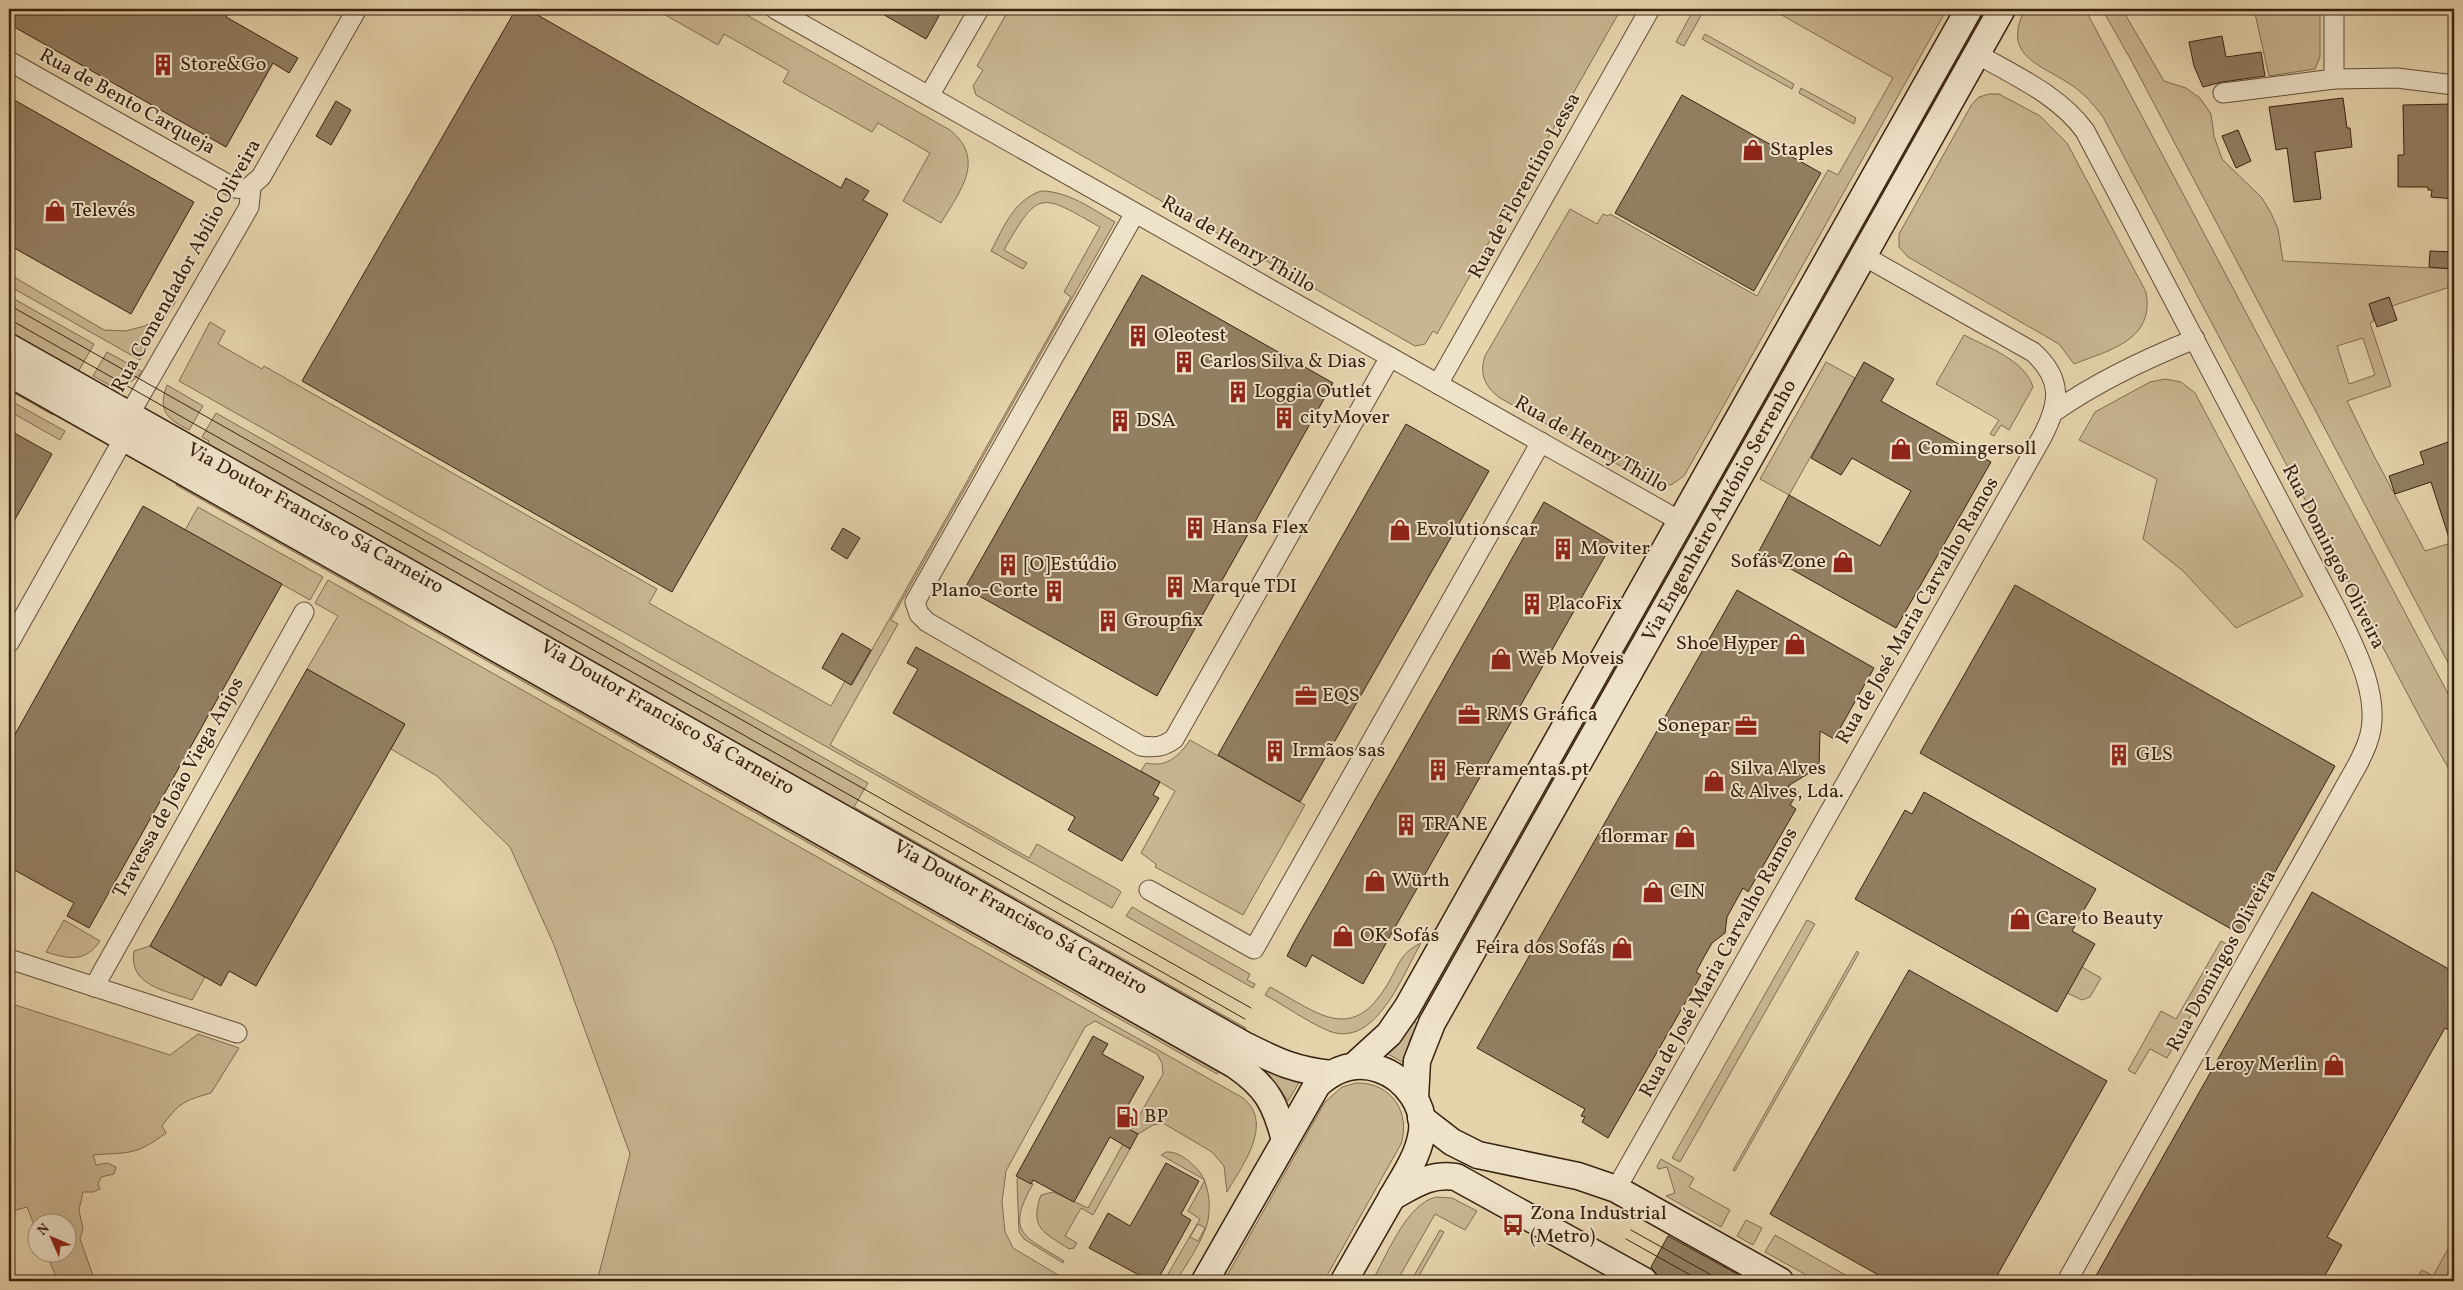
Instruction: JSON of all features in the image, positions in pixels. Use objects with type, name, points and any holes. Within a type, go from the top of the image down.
[{"type":"main road","name":"Via Engenheiro António Serrenho","points":[[1205,1281],[1317,1085],[1343,1070],[1389,1034],[1407,1008],[1969,9]]},
{"type":"main road","name":"Via Engenheiro António Serrenho","points":[[1344,1281],[1419,1147],[1422,1136],[1418,1108],[1417,1061],[1432,1023],[2002,9]]},
{"type":"main road","name":"Via Doutor Francisco Sá Carneiro","points":[[9,347],[127,426],[1235,1065],[1262,1087],[1273,1102],[1285,1140]]},
{"type":"main road","name":"Via Doutor Francisco Sá Carneiro","points":[[9,373],[127,426],[1246,1046],[1294,1068],[1343,1070],[1370,1067],[1392,1075],[1406,1086],[1418,1108],[1452,1142],[1478,1155],[1578,1176],[1616,1189],[1780,1281]]},
{"type":"main road","points":[[1392,1198],[1424,1179],[1437,1176],[1456,1177],[1644,1281]]},
{"type":"street","name":"Rua Comendador Abílio Oliveira","points":[[9,643],[249,207],[251,188],[261,178],[357,9]]},
{"type":"street","name":"Rua de Henry Thillo","points":[[775,9],[1680,521]]},
{"type":"street","points":[[929,96],[978,9]]},
{"type":"street","name":"Rua de Florentino Lessa","points":[[1438,384],[1650,9]]},
{"type":"street","points":[[2334,9],[2334,79]]},
{"type":"street","name":"Rua Domingos Oliveira","points":[[1978,54],[2053,99],[2075,118],[2093,145],[2356,649],[2366,675],[2370,700],[2369,739],[2320,831],[2067,1281]]},
{"type":"street","name":"Rua de Bento Carqueja","points":[[9,61],[229,186],[242,190],[251,188]]},
{"type":"street","points":[[2222,93],[2334,79],[2398,78],[2454,86]]},
{"type":"street","points":[[1135,213],[915,602],[919,614],[927,622],[1134,742],[1152,748],[1164,746],[1174,739],[1390,357]]},
{"type":"street","name":"Rua de José Maria Carvalho Ramos","points":[[1616,1189],[2042,437],[2054,412],[2056,394],[2051,374],[2044,363],[2033,352],[1864,256]]},
{"type":"street","points":[[2054,412],[2088,389],[2148,358],[2195,339]]},
{"type":"street","points":[[1149,890],[1254,949],[1541,442]]},
{"type":"street","name":"Travessa de João Viega Anjos","points":[[94,987],[304,612]]},
{"type":"street","points":[[9,959],[237,1033]]},
{"type":"shaded area","points":[[655,9],[736,9],[950,130],[961,141],[967,153],[968,164],[962,188],[941,223],[903,201],[930,153],[878,123],[872,132],[783,82],[789,71],[724,34],[718,45]]},
{"type":"shaded area","points":[[1009,9],[1621,9],[1437,334],[1433,331],[1425,344],[1415,346],[976,95],[973,86],[983,70],[977,66]]},
{"type":"shaded area","points":[[1694,9],[1703,12],[1684,46],[1676,42]]},
{"type":"shaded area","points":[[1771,9],[1947,9],[1684,476],[1671,485],[1654,485],[1500,398],[1487,385],[1483,374],[1483,363],[1485,356],[1570,209],[1597,224],[1603,214],[1608,216],[1610,214],[1757,296],[1828,170],[1838,175],[1893,78]]},
{"type":"shaded area","points":[[1982,9],[1989,9],[1735,460],[1730,458]]},
{"type":"shaded area","points":[[2025,9],[2085,9],[2454,705],[2454,778],[2425,727],[2103,117],[2080,91],[2035,63],[2026,56],[2020,47],[2018,37],[2019,25]]},
{"type":"shaded area","points":[[2102,9],[2122,9],[2164,81],[2186,88],[2200,98],[2211,114],[2214,136],[2222,159],[2262,198],[2271,213],[2278,229],[2283,261],[2454,269],[2454,288],[2453,286],[2392,306],[2389,297],[2369,304],[2374,321],[2370,323],[2391,386],[2347,401],[2425,551],[2451,543],[2454,554],[2454,674],[2131,60]],"holes":[[[2363,338],[2375,375],[2349,384],[2337,346]]]},
{"type":"shaded area","points":[[2254,9],[2320,9],[2320,57],[2315,69],[2269,76]]},
{"type":"shaded area","points":[[1705,34],[1794,84],[1792,89],[1702,39]]},
{"type":"shaded area","points":[[1801,88],[1856,118],[1854,124],[1799,93]]},
{"type":"shaded area","points":[[1999,94],[2040,116],[2067,143],[2146,292],[2147,308],[2144,322],[2127,341],[2115,348],[2074,364],[2059,344],[1908,257],[1899,247],[1899,234],[1972,104],[1979,97]]},
{"type":"shaded area","points":[[1041,191],[1070,197],[1115,222],[891,620],[898,624],[830,745],[1029,858],[1037,844],[1119,890],[1121,892],[1112,908],[179,381],[210,322],[225,331],[218,344],[262,369],[264,366],[657,589],[649,603],[831,706],[845,681],[852,685],[1071,297],[1064,292],[1100,227],[1065,208],[1053,203],[1043,203],[1034,207],[1025,216],[1004,250],[1027,263],[1023,269],[991,251],[1016,208],[1031,195]]},
{"type":"shaded area","points":[[9,274],[104,330],[125,331],[145,326],[166,313],[176,301],[140,360],[9,286]]},
{"type":"shaded area","points":[[9,296],[94,344],[78,372],[9,333]]},
{"type":"shaded area","points":[[1964,335],[2014,362],[2029,378],[2033,387],[2009,430],[2001,425],[1994,436],[1990,434],[1999,420],[1936,384]]},
{"type":"shaded area","points":[[107,352],[143,372],[128,384],[113,387],[93,376]]},
{"type":"shaded area","points":[[1826,362],[1855,378],[1789,495],[1760,479]]},
{"type":"shaded area","points":[[2165,379],[2181,382],[2195,393],[2303,596],[2236,628],[2183,571],[2143,539],[2157,479],[2079,440],[2095,412],[2150,382]]},
{"type":"shaded area","points":[[9,385],[55,411],[53,415],[9,390]]},
{"type":"shaded area","points":[[167,385],[203,406],[189,430],[166,414],[163,402]]},
{"type":"shaded area","points":[[9,400],[65,431],[60,440],[9,411]]},
{"type":"shaded area","points":[[216,413],[868,783],[854,807],[1246,1028],[1244,1032],[207,445],[209,441],[202,437]]},
{"type":"shaded area","points":[[1724,468],[1729,471],[1425,1010],[1420,1007]]},
{"type":"shaded area","points":[[178,481],[1220,1070],[1217,1074],[176,485]]},
{"type":"shaded area","points":[[198,507],[323,577],[310,600],[185,530]]},
{"type":"shaded area","points":[[328,580],[1243,1098],[1252,1108],[1256,1120],[1256,1133],[1247,1158],[1227,1192],[1224,1166],[1212,1152],[1163,1123],[1153,1125],[1138,1134],[1131,1130],[1163,1074],[1162,1063],[1157,1054],[1095,1021],[1085,1027],[1006,1171],[1002,1202],[1005,1232],[1013,1248],[1068,1281],[597,1281],[630,1154],[554,945],[510,847],[437,776],[391,749],[404,724],[307,669],[338,616],[315,603]]},
{"type":"shaded area","points":[[1190,740],[1305,805],[1243,915],[1155,867],[1156,864],[1141,853],[1175,791],[1141,771],[1146,763],[1160,764],[1177,756]]},
{"type":"shaded area","points":[[1132,907],[1250,974],[1247,980],[1255,984],[1253,988],[1126,916]]},
{"type":"shaded area","points":[[64,920],[100,941],[88,953],[82,956],[69,957],[46,952]]},
{"type":"shaded area","points":[[1807,920],[1815,924],[1680,1162],[1672,1158]]},
{"type":"shaded area","points":[[2221,941],[2230,946],[2167,1058],[2150,1049],[2135,1074],[2128,1070],[2161,1011],[2176,1019]]},
{"type":"shaded area","points":[[1421,943],[1386,1005],[1374,1019],[1361,1029],[1346,1034],[1329,1031],[1265,995],[1270,987],[1320,1014],[1335,1018],[1349,1018],[1363,1013],[1376,1000],[1405,954]]},
{"type":"shaded area","points":[[150,946],[205,977],[192,1000],[161,990],[143,980],[137,972],[134,963],[134,951]]},
{"type":"shaded area","points":[[1857,951],[1859,953],[1735,1171],[1733,1170]]},
{"type":"shaded area","points":[[2082,967],[2101,978],[2090,997],[2082,1000],[2067,993]]},
{"type":"shaded area","points":[[9,1003],[170,1055],[198,1034],[239,1048],[211,1093],[182,1104],[173,1112],[162,1126],[166,1133],[147,1146],[132,1152],[93,1155],[96,1165],[107,1163],[116,1167],[114,1174],[101,1177],[98,1184],[100,1189],[93,1192],[83,1192],[79,1210],[83,1229],[80,1239],[95,1281],[58,1281],[50,1262],[78,1262],[78,1212],[29,1212],[27,1207],[9,1212]]},
{"type":"shaded area","points":[[1413,1021],[1418,1024],[1410,1039],[1404,1063],[1388,1054],[1400,1042]]},
{"type":"shaded area","points":[[1259,1067],[1279,1076],[1300,1081],[1288,1101],[1275,1083]]},
{"type":"shaded area","points":[[1356,1083],[1368,1084],[1388,1093],[1400,1110],[1403,1132],[1401,1144],[1324,1281],[1224,1281],[1325,1102],[1342,1087]]},
{"type":"shaded area","points":[[1123,1144],[1130,1149],[1093,1215],[1081,1208],[1065,1236],[1077,1243],[1074,1248],[1069,1249],[1046,1233],[1038,1223],[1037,1215],[1041,1195],[1053,1192],[1088,1208]]},
{"type":"shaded area","points":[[1170,1152],[1181,1155],[1199,1171],[1204,1179],[1161,1155]]},
{"type":"shaded area","points":[[1661,1159],[1694,1178],[1689,1187],[1730,1210],[1721,1227],[1666,1196],[1675,1193],[1667,1167],[1658,1169],[1657,1166]]},
{"type":"shaded area","points":[[1019,1176],[1033,1184],[1020,1213],[1020,1223],[1023,1232],[1029,1239],[1064,1261],[1063,1263],[1024,1239],[1019,1232],[1017,1180]]},
{"type":"shaded area","points":[[1204,1181],[1209,1205],[1205,1230],[1176,1281],[1164,1281],[1200,1219],[1188,1211]],"holes":[[[1198,1224],[1205,1228],[1198,1241],[1190,1237]]]},
{"type":"shaded area","points":[[1436,1197],[1452,1198],[1477,1211],[1465,1230],[1435,1214],[1397,1281],[1372,1281],[1398,1232],[1407,1220],[1425,1202]]},
{"type":"shaded area","points":[[1746,1220],[1762,1228],[1753,1245],[1737,1236]]},
{"type":"shaded area","points":[[1440,1230],[1444,1232],[1416,1281],[1411,1281]]},
{"type":"shaded area","points":[[1775,1235],[1856,1281],[1817,1281],[1765,1252]]},
{"type":"shaded area","points":[[2454,1238],[2454,1281],[2415,1281],[2422,1270],[2433,1276]]},
{"type":"building","points":[[9,9],[231,9],[226,17],[298,58],[289,73],[273,63],[226,147],[9,24]]},
{"type":"building","points":[[516,9],[527,9],[841,188],[846,178],[869,191],[863,200],[888,214],[672,592],[302,381]]},
{"type":"building","points":[[874,9],[943,9],[926,39]]},
{"type":"building","points":[[2222,36],[2226,57],[2261,52],[2265,76],[2222,82],[2203,87],[2194,66],[2189,42]]},
{"type":"building","points":[[1682,95],[1821,173],[1754,291],[1615,213]]},
{"type":"building","points":[[9,97],[194,202],[131,314],[9,245]]},
{"type":"building","points":[[2343,98],[2352,147],[2315,152],[2321,199],[2294,202],[2287,148],[2276,150],[2269,107]]},
{"type":"building","points":[[336,101],[351,110],[331,145],[316,136]]},
{"type":"building","points":[[2454,104],[2454,199],[2431,197],[2432,190],[2428,190],[2428,187],[2398,187],[2398,155],[2404,155],[2403,105]]},
{"type":"building","points":[[2238,130],[2251,161],[2236,168],[2222,136]]},
{"type":"building","points":[[2430,251],[2454,252],[2454,269],[2429,267]]},
{"type":"building","points":[[1142,275],[1333,383],[1157,696],[965,588]]},
{"type":"building","points":[[2389,297],[2397,320],[2377,327],[2369,304]]},
{"type":"building","points":[[1864,362],[1894,379],[1881,401],[1991,462],[1896,628],[1759,551],[1789,495],[1880,546],[1911,491],[1852,458],[1841,475],[1811,458]]},
{"type":"building","points":[[1406,424],[1489,471],[1300,802],[1218,755]]},
{"type":"building","points":[[9,430],[52,454],[9,530]]},
{"type":"building","points":[[2454,440],[2454,544],[2451,544],[2431,482],[2395,494],[2389,476],[2424,464],[2420,452]]},
{"type":"building","points":[[1544,502],[1613,542],[1363,984],[1312,955],[1306,967],[1287,956],[1293,944]]},
{"type":"building","points":[[143,506],[282,584],[89,928],[67,916],[74,903],[9,867],[9,745]]},
{"type":"building","points":[[843,528],[860,538],[847,559],[831,549]]},
{"type":"building","name":"GLS","points":[[2015,585],[2335,766],[2240,934],[1920,753]]},
{"type":"building","points":[[1737,590],[1874,668],[1834,739],[1820,731],[1819,767],[1788,786],[1798,792],[1790,805],[1796,809],[1748,892],[1743,888],[1727,917],[1725,933],[1712,943],[1704,957],[1696,972],[1701,975],[1608,1138],[1582,1122],[1585,1117],[1581,1116],[1585,1109],[1477,1048]]},
{"type":"building","points":[[842,633],[871,650],[851,685],[822,668]]},
{"type":"building","points":[[916,647],[1160,782],[1153,795],[1159,798],[1122,861],[1068,830],[1075,817],[893,713],[918,669],[907,663]]},
{"type":"building","points":[[307,669],[405,724],[256,986],[229,971],[221,986],[150,946]]},
{"type":"building","points":[[1924,792],[2096,889],[2072,931],[2095,944],[2057,1012],[1855,899],[1905,810],[1912,814]]},
{"type":"building","name":"Leroy Merlin","points":[[2312,892],[2454,972],[2454,1033],[2445,1028],[2327,1237],[2342,1245],[2322,1281],[2093,1281]]},
{"type":"building","points":[[1909,970],[2107,1081],[1994,1281],[1889,1281],[1770,1214]]},
{"type":"building","points":[[1093,1036],[1108,1044],[1102,1054],[1144,1077],[1118,1123],[1138,1134],[1130,1149],[1110,1137],[1074,1202],[1033,1180],[1031,1184],[1016,1176]]},
{"type":"building","points":[[1166,1163],[1199,1181],[1181,1214],[1191,1220],[1157,1281],[1150,1281],[1089,1248],[1108,1213],[1130,1226]]},
{"type":"building","points":[[1668,1236],[1750,1281],[1669,1281],[1657,1275],[1651,1267]]},
{"type":"tram line","points":[[9,305],[1251,1008]]},
{"type":"tram line","points":[[9,319],[1245,1019]]},
{"type":"tram line","points":[[1631,1230],[1722,1281]]},
{"type":"tram line","points":[[1626,1239],[1701,1281]]},
{"type":"place","name":"Store&Go","points":[[163,65]]},
{"type":"place","name":"Staples","points":[[1753,150]]},
{"type":"place","name":"Televés","points":[[55,211]]},
{"type":"place","name":"Oleotest","points":[[1138,336]]},
{"type":"place","name":"Carlos Silva & Dias","points":[[1184,362]]},
{"type":"place","name":"Loggia Outlet","points":[[1238,392]]},
{"type":"place","name":"cityMover","points":[[1284,418]]},
{"type":"place","name":"DSA","points":[[1120,421]]},
{"type":"place","name":"Comingersoll","points":[[1901,449]]},
{"type":"place","name":"Hansa Flex","points":[[1195,528]]},
{"type":"place","name":"Evolutionscar","points":[[1400,530]]},
{"type":"place","name":"Moviter","points":[[1563,549]]},
{"type":"place","name":"Sofás Zone","points":[[1843,562]]},
{"type":"place","name":"[O]Estúdio","points":[[1008,565]]},
{"type":"place","name":"Marque TDI","points":[[1175,587]]},
{"type":"place","name":"Plano-Corte","points":[[1054,591]]},
{"type":"place","name":"PlacoFix","points":[[1532,604]]},
{"type":"place","name":"Groupfix","points":[[1108,621]]},
{"type":"place","name":"Shoe Hyper","points":[[1795,644]]},
{"type":"place","name":"Web Moveis","points":[[1501,659]]},
{"type":"place","name":"EQS","points":[[1306,696]]},
{"type":"place","name":"RMS Gráfica","points":[[1469,715]]},
{"type":"place","name":"Sonepar","points":[[1746,726]]},
{"type":"place","name":"Irmãos sas","points":[[1275,751]]},
{"type":"place","name":"GLS","points":[[2119,755]]},
{"type":"place","name":"Ferramentas.pt","points":[[1438,770]]},
{"type":"place","name":"Silva Alves & Alves, Lda.","points":[[1714,781]]},
{"type":"place","name":"TRANE","points":[[1406,825]]},
{"type":"place","name":"flormar","points":[[1685,837]]},
{"type":"place","name":"Würth","points":[[1375,881]]},
{"type":"place","name":"CIN","points":[[1653,892]]},
{"type":"place","name":"Care to Beauty","points":[[2020,919]]},
{"type":"place","name":"OK Sofás","points":[[1343,936]]},
{"type":"place","name":"Feira dos Sofás","points":[[1622,948]]},
{"type":"place","name":"Leroy Merlin","points":[[2334,1065]]},
{"type":"place","name":"BP","points":[[1127,1117]]},
{"type":"place","name":"Zona Industrial (Metro)","points":[[1513,1225]]}]
